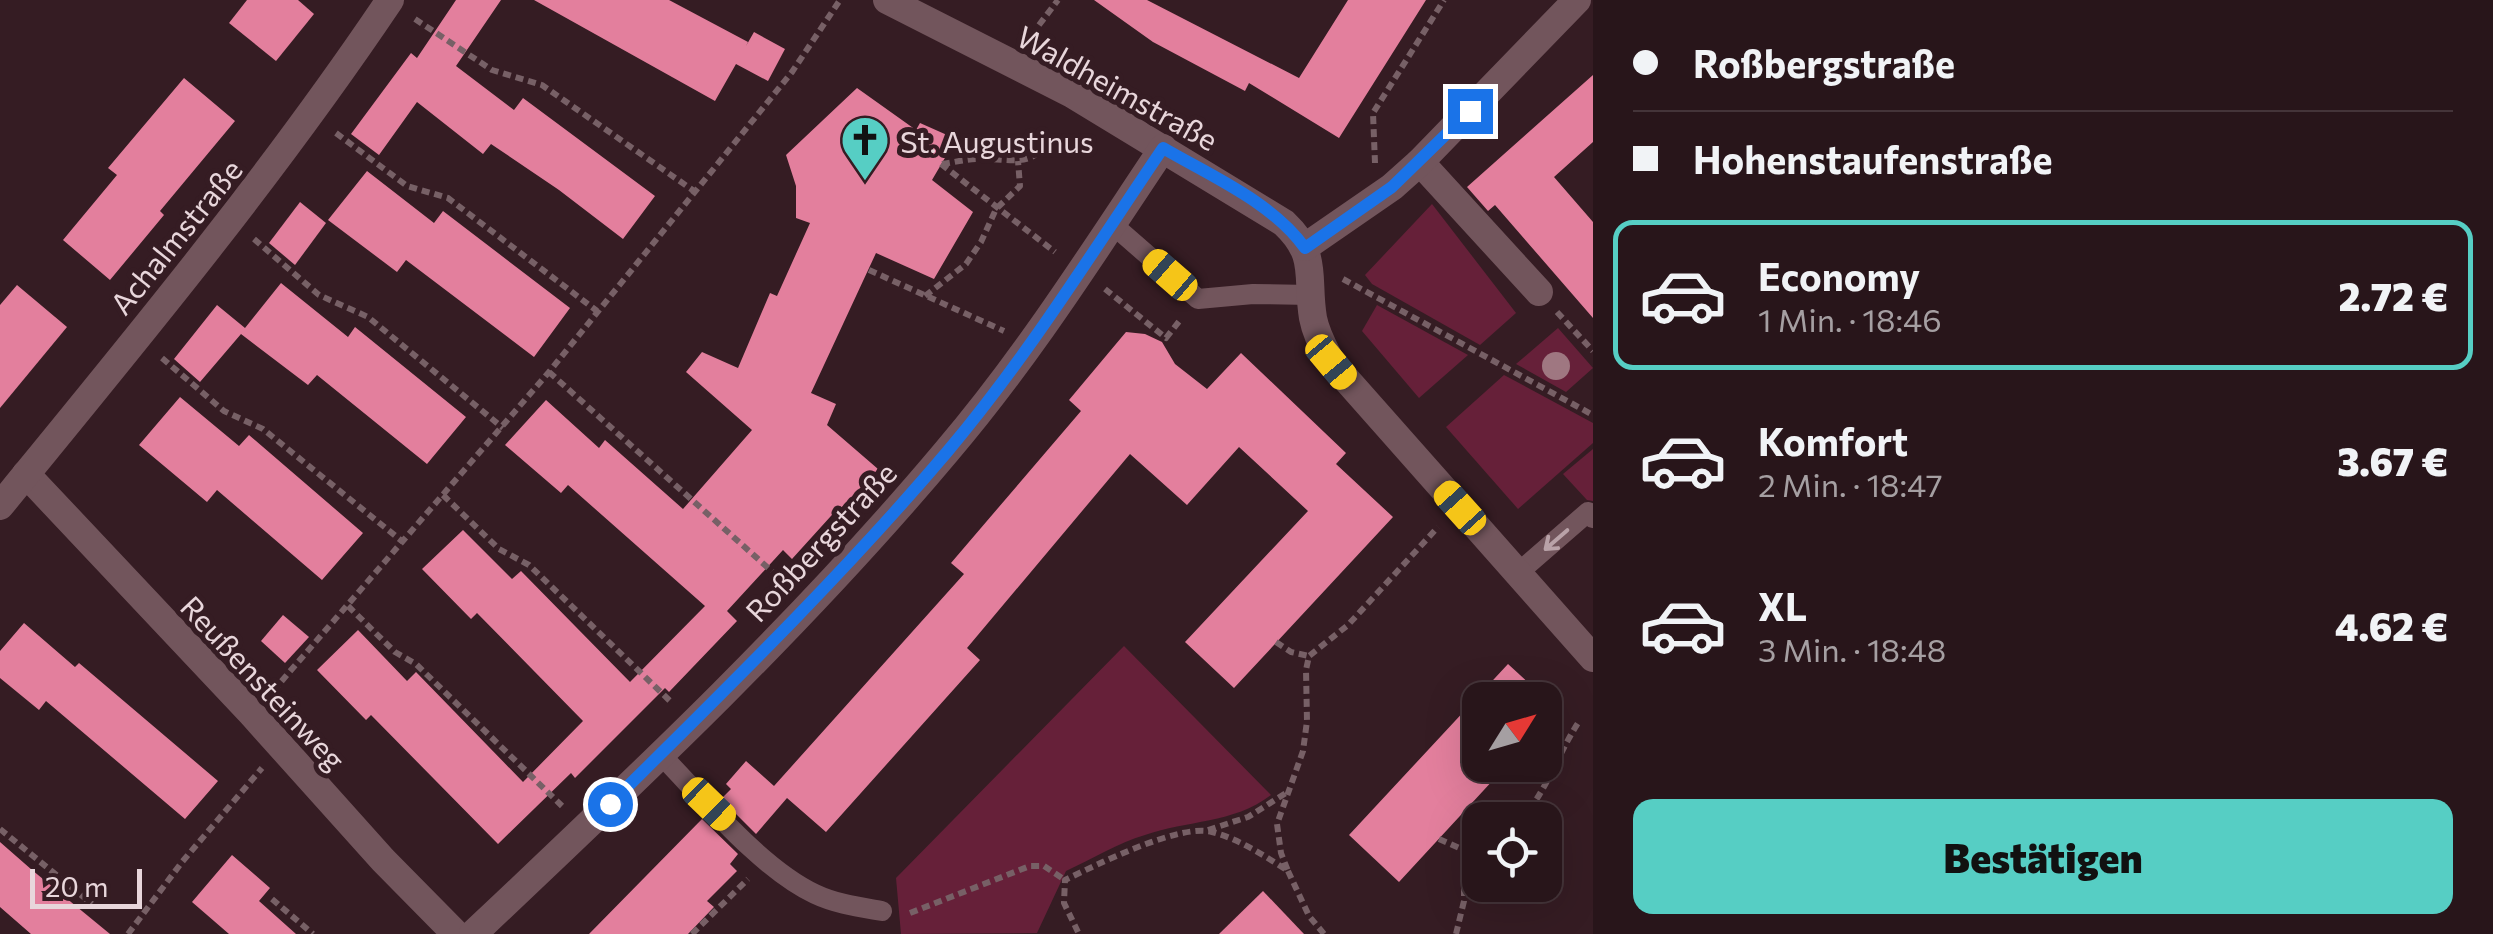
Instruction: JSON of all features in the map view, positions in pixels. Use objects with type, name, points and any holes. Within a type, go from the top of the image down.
[{"type":"street","name":"Waldheimstraße","points":[[887,0],[1072,94],[1267,210],[1295,234],[1308,255]]},
{"type":"street","points":[[1577,0],[1420,162],[1308,255],[1313,320],[1331,362],[1593,658]]},
{"type":"street","name":"Achalmstraße","points":[[0,506],[311,115],[389,1]]},
{"type":"street","name":"Roßbergstraße","points":[[473,934],[692,722],[808,604],[949,450],[1033,343],[1163,148]]},
{"type":"street","points":[[1420,162],[1540,292]]},
{"type":"street","name":"Reußensteinweg","points":[[26,474],[456,934]]},
{"type":"lane","points":[[1112,224],[1198,299],[1253,294],[1311,295]]},
{"type":"lane","points":[[1518,573],[1588,512],[1593,518]]},
{"type":"lane","points":[[660,754],[765,859],[818,896],[882,911]]},
{"type":"path","points":[[252,714],[503,428],[792,72],[840,0]]},
{"type":"path","points":[[1040,25],[1058,0]]},
{"type":"path","points":[[1375,167],[1373,113],[1444,0]]},
{"type":"path","points":[[389,1],[492,70],[542,84],[694,191]]},
{"type":"path","points":[[311,115],[407,186],[448,198],[597,311]]},
{"type":"path","points":[[1047,144],[1034,158],[1018,162],[983,158],[941,164],[1166,338],[1198,299]]},
{"type":"path","points":[[925,296],[958,273],[974,254],[996,208],[1020,186],[1018,162]]},
{"type":"path","points":[[230,220],[318,295],[368,317],[503,428]]},
{"type":"path","points":[[1308,255],[1593,415]]},
{"type":"path","points":[[869,270],[1033,343]]},
{"type":"path","points":[[1540,292],[1593,351]]},
{"type":"path","points":[[136,337],[224,410],[263,429],[402,542]]},
{"type":"path","points":[[549,372],[808,604]]},
{"type":"path","points":[[442,495],[499,549],[529,564],[692,722]]},
{"type":"path","points":[[1324,934],[1309,916],[1288,871],[1277,824],[1306,736],[1308,656],[1348,625],[1460,508]]},
{"type":"path","points":[[348,606],[394,652],[416,664],[584,829]]},
{"type":"path","points":[[1276,642],[1291,652],[1308,656]]},
{"type":"path","points":[[1562,752],[1580,720]]},
{"type":"path","points":[[128,934],[182,862],[282,747]]},
{"type":"path","points":[[1065,880],[1143,844],[1248,817],[1287,792]]},
{"type":"path","points":[[0,829],[92,904]]},
{"type":"path","points":[[1208,830],[1250,848],[1288,871]]},
{"type":"path","points":[[1439,839],[1462,849]]},
{"type":"path","points":[[692,934],[765,859]]},
{"type":"path","points":[[882,911],[894,918],[922,910],[1038,864],[1065,880]]},
{"type":"path","points":[[1065,880],[1064,903],[1077,933]]},
{"type":"path","points":[[272,899],[313,934]]},
{"type":"path","points":[[1456,934],[1464,902]]},
{"type":"shaded area","points":[[1432,204],[1516,313],[1480,345],[1372,284],[1365,275]]},
{"type":"shaded area","points":[[1377,305],[1468,355],[1419,398],[1362,331]]},
{"type":"shaded area","points":[[1558,328],[1593,368],[1566,392],[1516,364]]},
{"type":"shaded area","points":[[1504,375],[1593,423],[1593,443],[1518,509],[1446,427]]},
{"type":"shaded area","points":[[1593,449],[1593,501],[1587,500],[1563,474]]},
{"type":"shaded area","points":[[1124,646],[1271,795],[1226,816],[1135,838],[1066,871],[1037,933],[901,934],[896,878]]},
{"type":"building","points":[[247,0],[298,0],[314,14],[276,61],[229,23]]},
{"type":"building","points":[[456,0],[501,0],[456,66],[514,110],[523,98],[655,196],[623,239],[491,144],[483,154],[417,102],[379,155],[351,134],[411,53],[417,58]]},
{"type":"building","points":[[534,0],[669,0],[748,42],[746,46],[754,32],[785,49],[768,81],[736,64],[715,101]]},
{"type":"building","points":[[1094,0],[1147,0],[1299,78],[1348,0],[1426,0],[1339,138],[1249,83],[1245,91],[1153,42]]},
{"type":"building","points":[[1593,75],[1593,142],[1554,177],[1593,222],[1593,318],[1495,205],[1488,211],[1467,187]]},
{"type":"building","points":[[184,78],[235,121],[160,211],[164,215],[110,280],[63,240],[117,175],[108,168]]},
{"type":"building","points":[[857,88],[916,130],[920,123],[956,139],[932,180],[973,212],[934,279],[876,253],[811,393],[836,404],[827,425],[878,469],[792,559],[783,550],[727,611],[737,621],[669,692],[665,688],[575,778],[571,773],[498,844],[371,715],[366,720],[317,670],[358,630],[407,681],[416,672],[523,782],[583,721],[477,613],[471,619],[422,569],[463,530],[512,579],[521,571],[630,682],[705,606],[568,485],[561,493],[505,445],[546,400],[599,448],[605,440],[683,509],[752,430],[686,372],[702,352],[738,368],[770,293],[777,296],[810,223],[796,218],[796,186],[786,155]]},
{"type":"building","points":[[367,171],[434,223],[443,211],[570,308],[534,357],[406,260],[397,272],[328,220]]},
{"type":"building","points":[[300,202],[326,223],[295,265],[269,243]]},
{"type":"building","points":[[281,283],[348,337],[355,327],[466,417],[427,464],[317,375],[308,385],[241,334],[200,382],[174,359],[217,305],[245,328]]},
{"type":"building","points":[[17,285],[67,327],[0,408],[0,305]]},
{"type":"building","points":[[1126,332],[1145,334],[1162,342],[1175,364],[1207,389],[1241,353],[1346,453],[1336,464],[1393,517],[1234,688],[1185,642],[1308,511],[1239,447],[1187,505],[1130,454],[967,648],[980,660],[826,832],[787,798],[756,834],[721,799],[731,789],[726,784],[746,761],[774,786],[964,574],[951,563],[1081,411],[1069,400]]},
{"type":"building","points":[[180,397],[239,446],[249,435],[363,533],[322,580],[217,490],[207,502],[139,445]]},
{"type":"building","points":[[283,615],[309,637],[285,663],[261,641]]},
{"type":"building","points":[[24,623],[75,667],[79,663],[218,781],[185,819],[46,701],[39,710],[0,678],[0,651]]},
{"type":"building","points":[[1508,664],[1528,682],[1491,682]]},
{"type":"building","points":[[1462,713],[1462,782],[1491,782],[1473,802],[1462,802],[1462,814],[1399,882],[1349,835]]},
{"type":"building","points":[[702,819],[738,854],[730,864],[737,871],[707,901],[714,907],[688,934],[589,934]]},
{"type":"building","points":[[0,842],[110,934],[31,934],[0,907]]},
{"type":"building","points":[[232,855],[270,888],[259,901],[296,934],[229,934],[192,902]]},
{"type":"building","points":[[1263,891],[1304,934],[1219,934]]},
{"type":"place","name":"St. Augustinus","points":[[865,182]]},
{"type":"route","points":[[610,804],[808,604],[949,450],[1033,343],[1163,148],[1267,210],[1305,248],[1392,187],[1470,111]]}]
